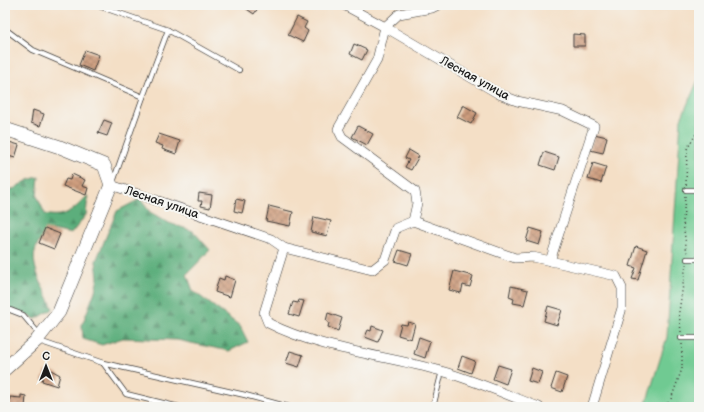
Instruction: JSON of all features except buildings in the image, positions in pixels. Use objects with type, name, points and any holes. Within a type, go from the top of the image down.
[{"type":"street","name":"Лесная улица","points":[[344,5],[385,27],[499,94],[516,101],[563,111],[594,126],[550,261]]},
{"type":"street","points":[[438,5],[432,8],[399,14],[385,27],[377,60],[338,129],[342,137],[415,191],[417,203],[413,221],[515,258],[533,257],[616,276],[622,288],[622,308],[592,407]]},
{"type":"street","name":"Лесная улица","points":[[5,129],[60,147],[104,165],[111,185],[271,239],[284,248],[372,270],[385,260],[396,228],[413,221]]},
{"type":"street","points":[[5,369],[39,338],[59,312],[111,185]]},
{"type":"street","points":[[284,248],[264,313],[268,323],[282,331],[360,353],[442,371],[539,407]]},
{"type":"lane","points":[[96,5],[168,30],[239,70]]},
{"type":"lane","points":[[5,29],[34,50],[143,97]]},
{"type":"lane","points":[[111,185],[168,30]]},
{"type":"lane","points":[[686,190],[699,190]]},
{"type":"lane","points":[[687,258],[699,259]]},
{"type":"lane","points":[[5,308],[23,315],[39,338],[103,363],[245,395],[289,407]]},
{"type":"lane","points":[[681,338],[699,338]]},
{"type":"lane","points":[[103,363],[126,394],[179,407]]},
{"type":"lane","points":[[433,407],[442,371]]},
{"type":"lane","points":[[669,405],[688,407]]},
{"type":"path","points":[[669,405],[682,368],[679,312],[687,258],[683,222],[686,190],[687,149],[699,129]]},
{"type":"green space","points":[[699,78],[699,407],[645,407],[667,337],[681,119]]},
{"type":"green space","points":[[39,177],[37,196],[45,214],[58,215],[69,212],[79,205],[88,195],[86,215],[71,234],[53,230],[42,239],[36,248],[34,257],[35,267],[53,309],[36,319],[5,306],[5,193],[34,178]]},
{"type":"green space","points":[[140,199],[150,212],[169,223],[193,231],[210,250],[187,274],[193,291],[240,326],[248,342],[229,351],[177,340],[123,338],[102,345],[83,339],[82,325],[95,291],[98,278],[96,261],[117,211]]}]
